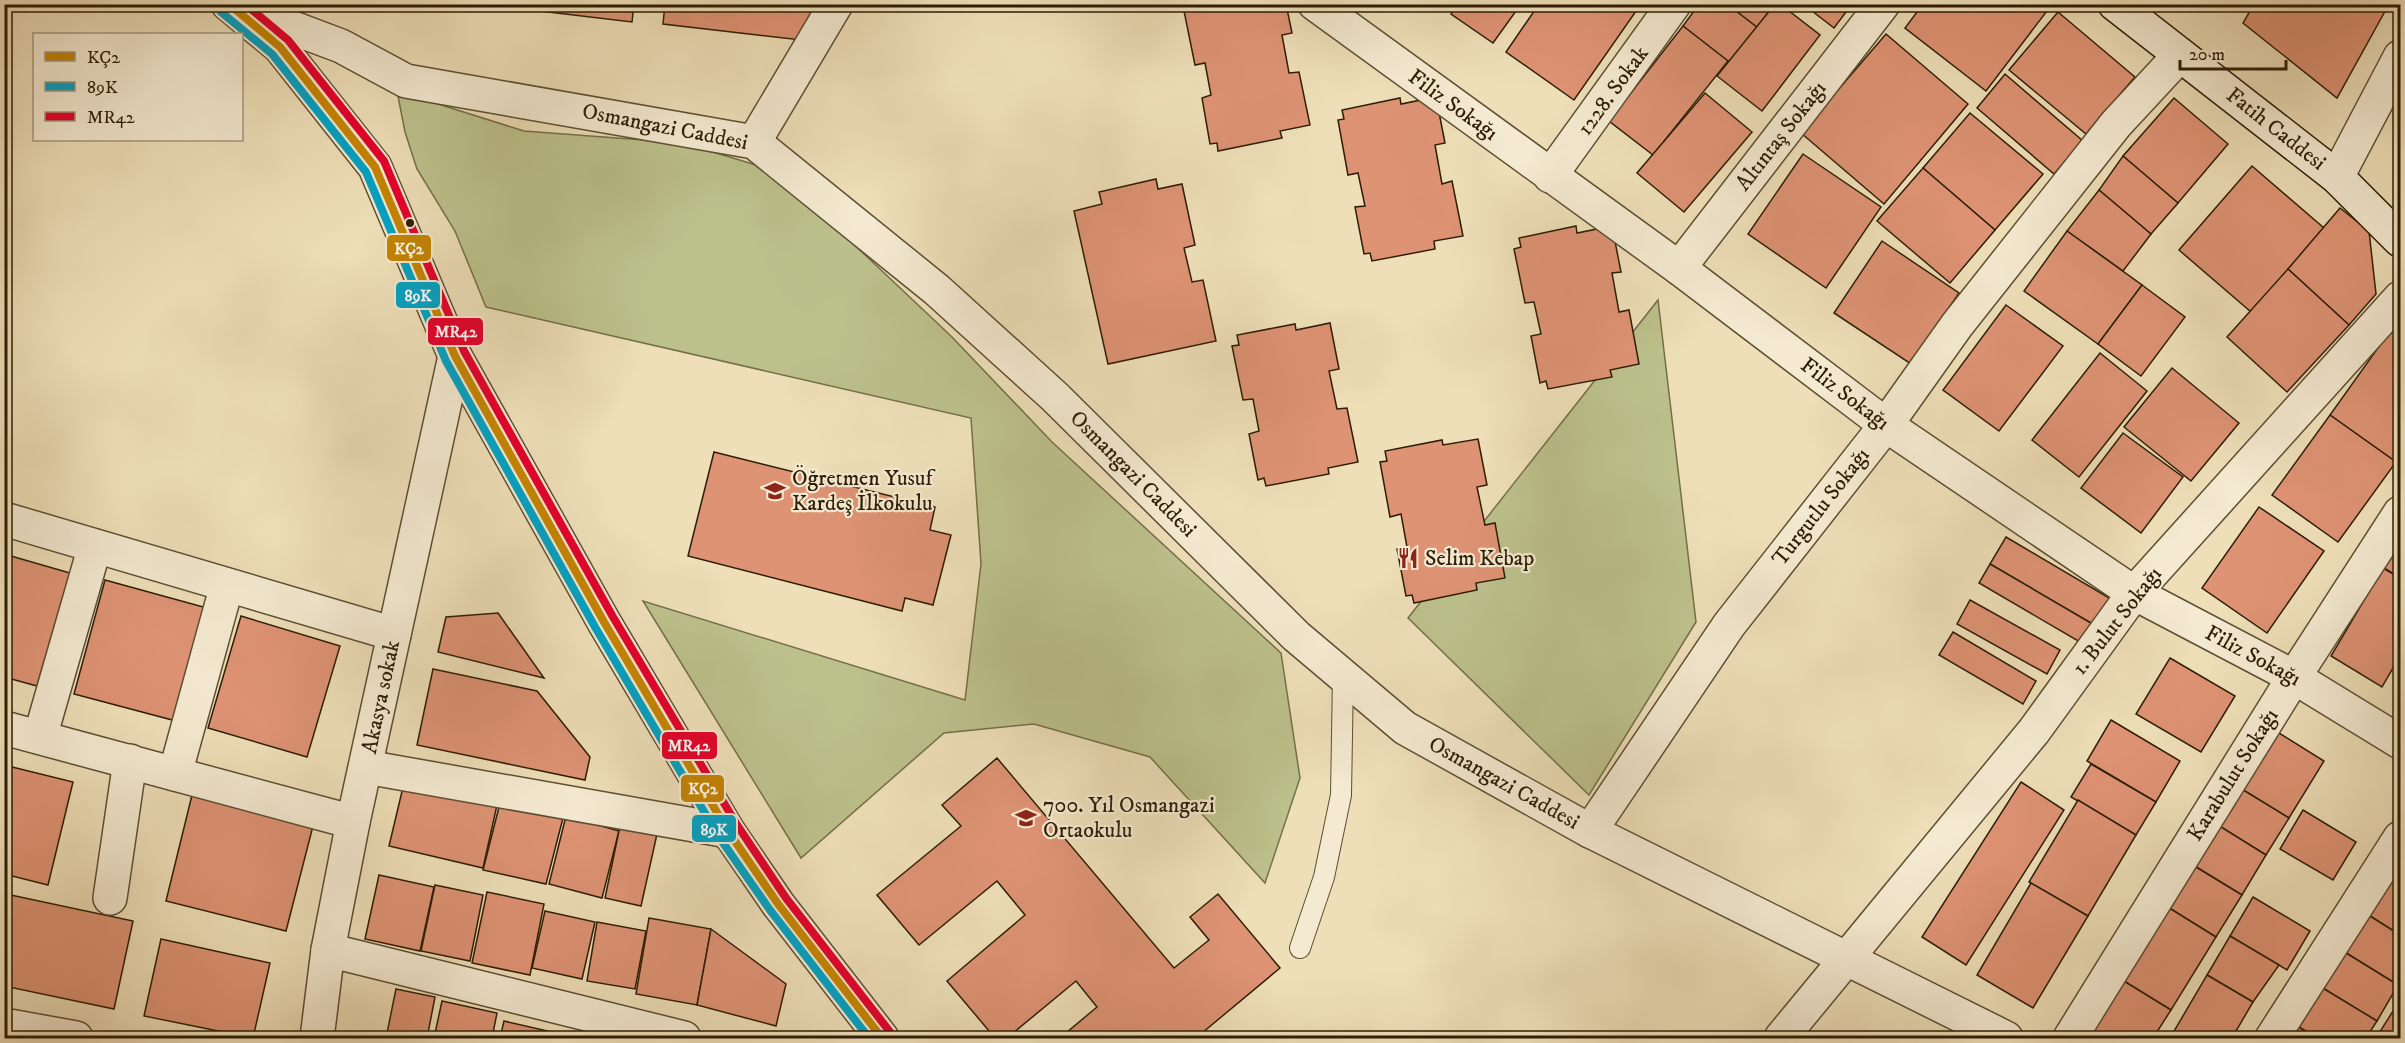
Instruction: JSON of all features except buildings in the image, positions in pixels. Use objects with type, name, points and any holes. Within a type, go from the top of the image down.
[{"type":"street","name":"Osmangazi Caddesi","points":[[229,4],[341,46],[406,81],[754,142],[937,290],[1054,397],[1296,636],[1405,728],[1590,831],[1850,958],[1957,1016],[2006,1038]]},
{"type":"street","points":[[229,4],[280,47],[375,167],[455,356],[604,622],[728,831],[778,904],[882,1038]]},
{"type":"street","points":[[754,142],[836,4]]},
{"type":"street","name":"Filiz Sokağı","points":[[1315,4],[1679,268],[1886,425],[2134,593],[2294,676],[2400,742]]},
{"type":"street","name":"1228. Sokak","points":[[1550,176],[1674,4]]},
{"type":"street","name":"Altıntaş Sokağı","points":[[1679,268],[1883,4]]},
{"type":"street","name":"Fatih Caddesi","points":[[2115,4],[2337,177],[2400,240]]},
{"type":"street","name":"Turgutlu Sokağı","points":[[1590,831],[1729,625],[1886,425],[1957,325],[2109,133],[2180,54]]},
{"type":"street","points":[[2337,177],[2400,57]]},
{"type":"street","name":"1. Bulut Sokağı","points":[[1781,1038],[1850,958],[2034,731],[2134,593],[2400,298]]},
{"type":"street","name":"Akasya sokak","points":[[317,1038],[328,950],[353,822],[455,356]]},
{"type":"street","name":"Karabulut Sokağı","points":[[2070,1038],[2294,676],[2400,513]]},
{"type":"street","points":[[4,519],[394,634]]},
{"type":"street","points":[[40,737],[94,546]]},
{"type":"street","points":[[175,774],[227,585]]},
{"type":"street","points":[[4,728],[353,822]]},
{"type":"street","points":[[110,898],[130,761]]},
{"type":"street","points":[[366,767],[728,831]]},
{"type":"street","points":[[2272,1038],[2400,838]]},
{"type":"street","points":[[328,950],[684,1038]]},
{"type":"street","points":[[4,1025],[76,1038]]},
{"type":"lane","points":[[1300,948],[1324,877],[1341,795],[1343,676]]},
{"type":"green space","points":[[397,91],[524,131],[683,143],[756,165],[826,218],[952,337],[1052,442],[1281,653],[1300,778],[1265,883],[1150,757],[1034,724],[944,733],[801,858],[643,601],[965,700],[981,564],[971,418],[486,307],[455,231],[417,169],[405,132]]},
{"type":"green space","points":[[1658,300],[1696,622],[1589,795],[1408,618]]},
{"type":"transit line","name":"KÇ2","points":[[229,4],[280,47],[375,167],[455,356],[604,622],[728,831],[778,904],[882,1038]]},
{"type":"transit line","name":"MR42","points":[[245,4],[288,40],[384,161],[464,351],[613,617],[737,825],[786,898],[890,1032]]},
{"type":"transit line","name":"89K","points":[[221,12],[272,54],[366,172],[446,361],[595,627],[719,837],[770,910],[869,1038]]},
{"type":"place","name":"Öğretmen Yusuf Kardeş İlkokulu","points":[[775,491]]},
{"type":"place","name":"Selim Kebap","points":[[1408,558]]},
{"type":"place","name":"700. Yıl Osmangazi Ortaokulu","points":[[1026,818]]}]
